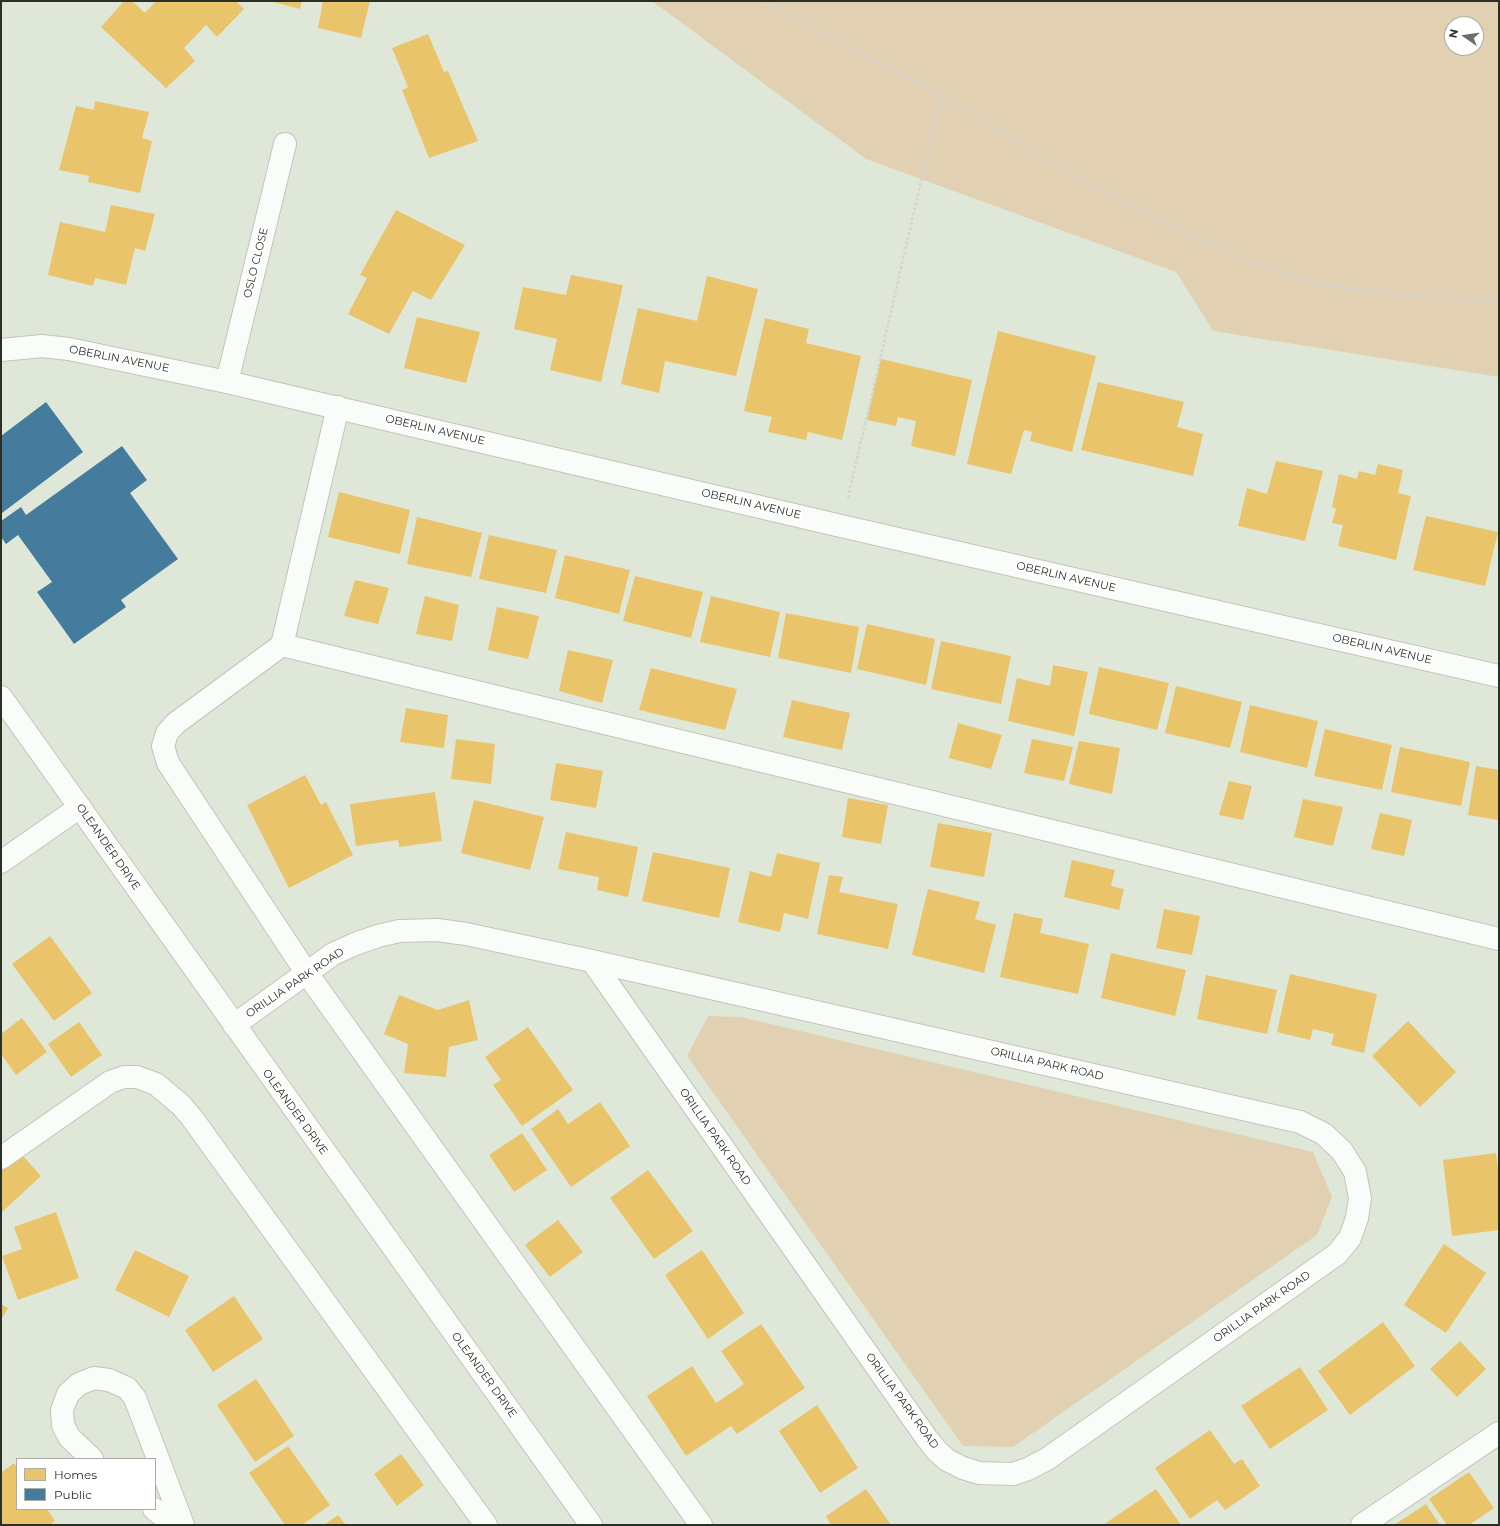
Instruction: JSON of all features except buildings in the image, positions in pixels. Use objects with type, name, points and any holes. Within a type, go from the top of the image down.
[{"type":"street","name":"OSLO CLOSE","points":[[227,382],[284,144]]},
{"type":"street","name":"OBERLIN AVENUE","points":[[1,350],[42,346],[69,349],[227,382],[841,526],[1499,676]]},
{"type":"street","points":[[338,407],[282,645],[176,723],[167,733],[163,746],[168,763],[306,972],[701,1525]]},
{"type":"street","points":[[282,645],[1499,939]]},
{"type":"street","name":"OLEANDER DRIVE","points":[[1,697],[591,1525]]},
{"type":"street","points":[[1,862],[80,807]]},
{"type":"street","name":"ORILLIA PARK ROAD","points":[[234,1025],[306,972],[333,954],[355,944],[399,931],[417,930],[466,934],[592,961],[1300,1122],[1324,1134],[1342,1151],[1355,1172],[1360,1198],[1357,1218],[1350,1238],[1338,1254],[1047,1459],[1028,1469],[1013,1474],[979,1473],[963,1468],[948,1460],[937,1451],[928,1440],[592,961]]},
{"type":"street","points":[[1,1158],[110,1082],[124,1077],[137,1077],[156,1084],[181,1105],[192,1118],[486,1525]]},
{"type":"street","points":[[91,1458],[69,1438],[64,1425],[62,1410],[68,1394],[79,1384],[94,1378],[109,1380],[127,1388],[134,1398],[183,1525]]},
{"type":"street","points":[[1362,1525],[1499,1433]]},
{"type":"street","points":[[155,1510],[174,1525]]},
{"type":"path","points":[[763,1],[941,95],[1080,179],[1201,240],[1310,283],[1429,298],[1499,300]]},
{"type":"path","points":[[841,526],[941,95]]},
{"type":"shaded area","points":[[652,1],[1499,1],[1499,377],[1213,331],[1176,272],[866,159]]},
{"type":"shaded area","points":[[708,1016],[741,1017],[1313,1152],[1332,1197],[1317,1235],[1013,1447],[963,1446],[687,1056]]}]
